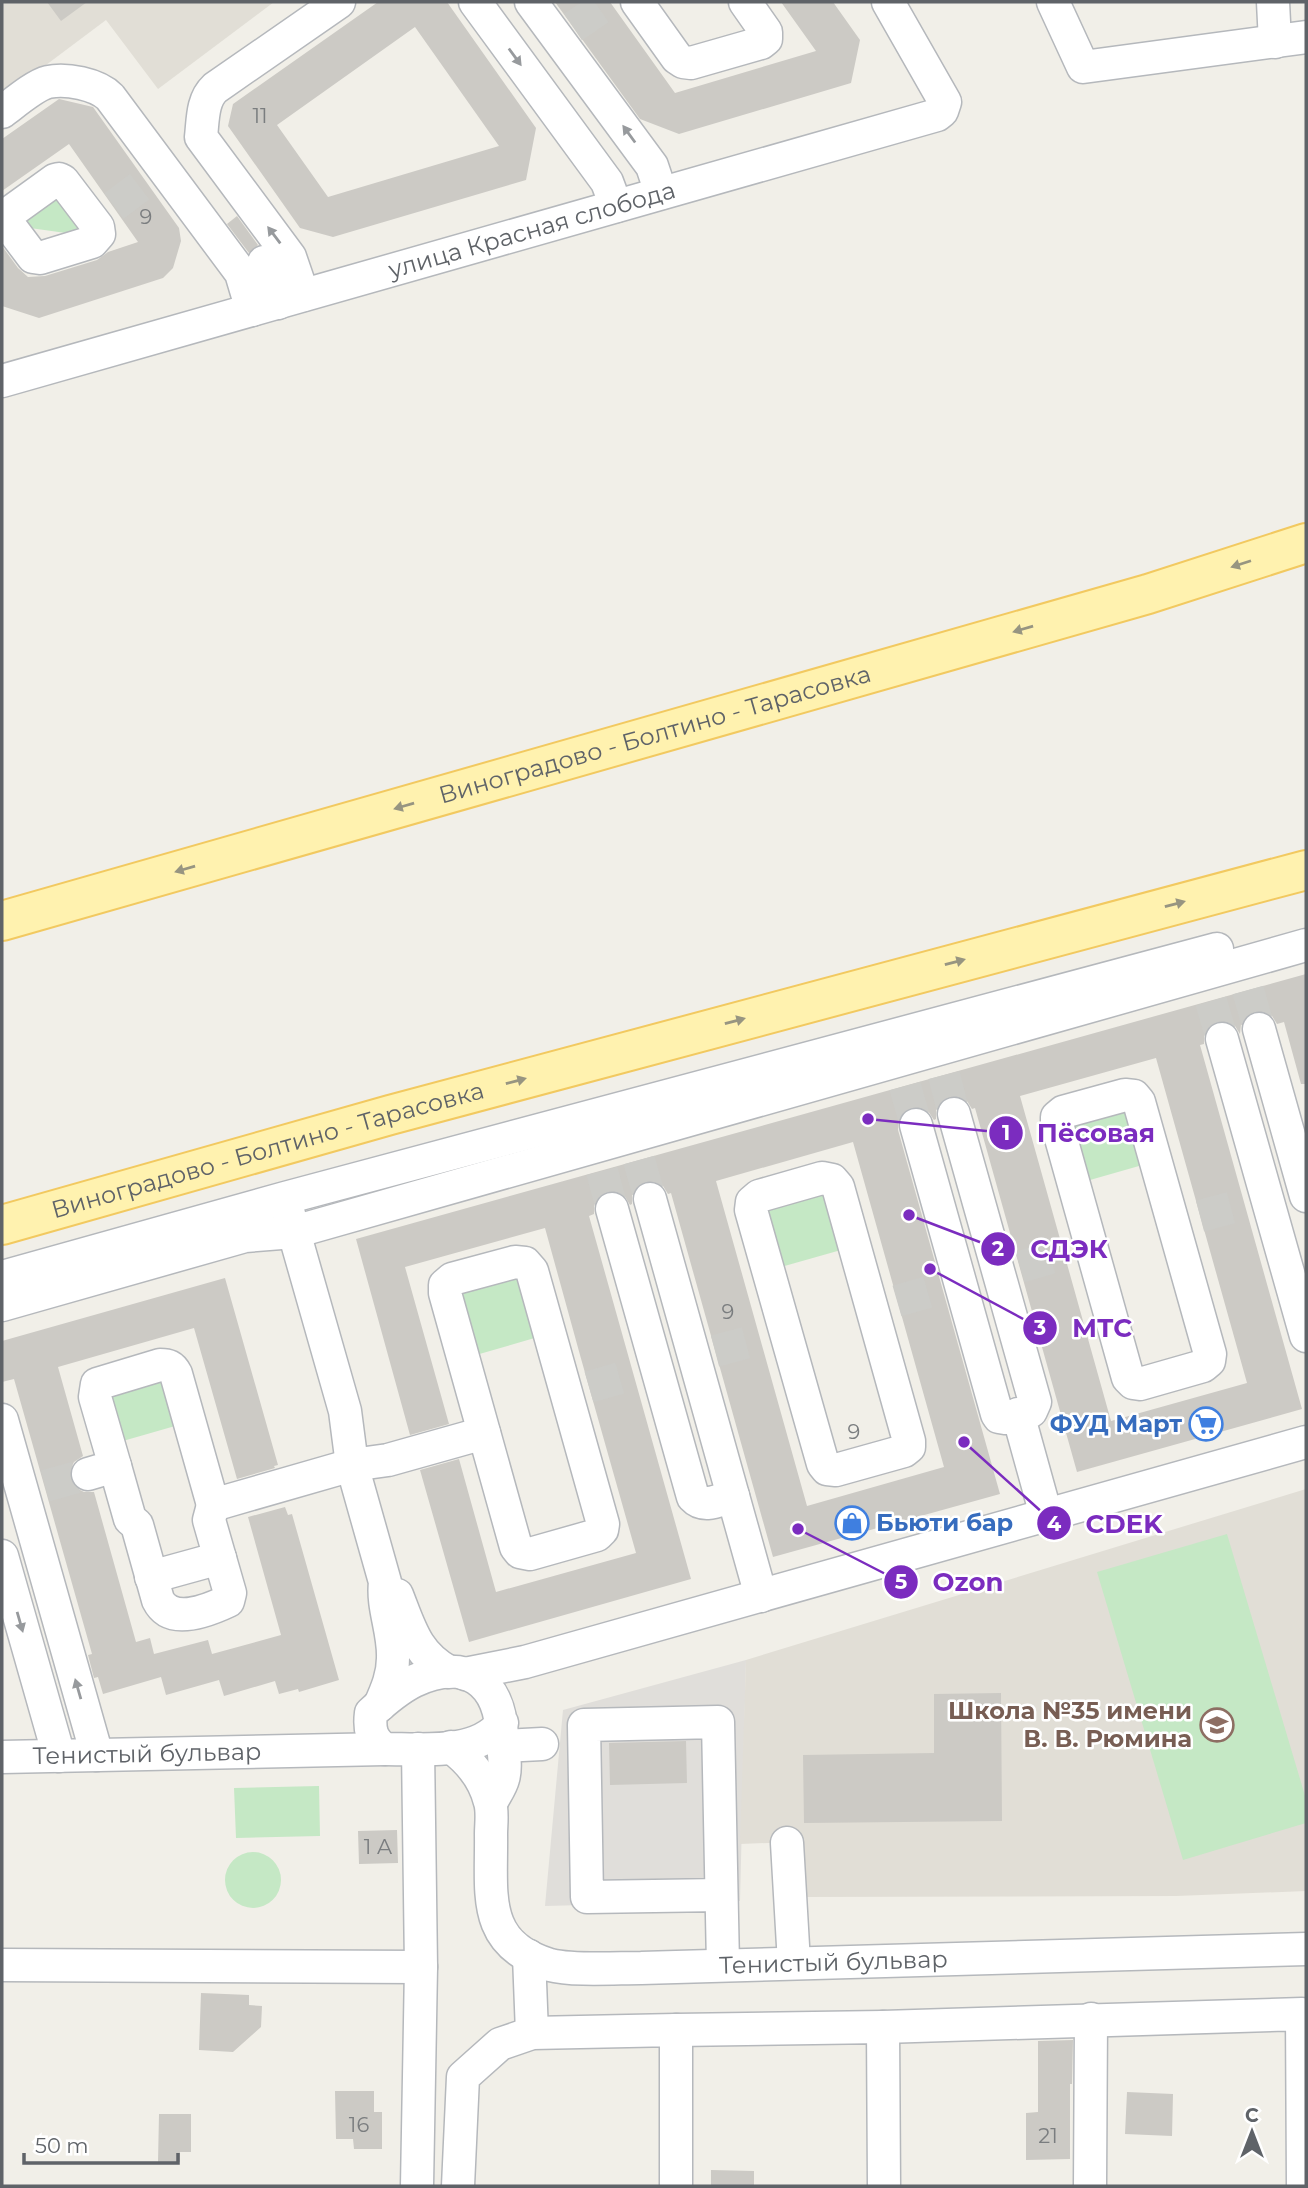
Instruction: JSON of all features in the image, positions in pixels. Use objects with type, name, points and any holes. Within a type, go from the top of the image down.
[{"type":"main road","name":"Виноградово - Болтино - Тарасовка","points":[[2,922],[1148,594],[1306,543]]},
{"type":"main road","name":"Виноградово - Болтино - Тарасовка","points":[[2,1225],[444,1100],[1306,870]]},
{"type":"street","points":[[157,172],[201,137],[208,94],[339,2]]},
{"type":"street","points":[[475,2],[607,182],[616,206]]},
{"type":"street","points":[[531,2],[566,33],[652,166],[661,194]]},
{"type":"street","points":[[637,2],[677,58],[691,63],[761,43],[766,39],[766,32],[745,2]]},
{"type":"street","name":"улица Красная слобода","points":[[3,376],[278,303],[937,115],[942,111],[944,102],[888,2]]},
{"type":"street","points":[[1053,2],[1083,67],[1306,37]]},
{"type":"street","points":[[1273,2],[1275,42]]},
{"type":"street","points":[[2,112],[48,82],[101,88],[157,172],[241,273],[278,303]]},
{"type":"street","points":[[201,137],[290,257],[278,303]]},
{"type":"street","points":[[59,179],[104,213],[95,240],[40,258],[29,254],[6,231],[5,216],[8,212],[59,179]]},
{"type":"street","points":[[264,262],[269,268],[278,303]]},
{"type":"street","points":[[1242,966],[1306,925]]},
{"type":"street","points":[[2,1305],[245,1236],[294,1232],[594,1145],[1306,946]]},
{"type":"street","points":[[1259,1029],[1306,1193]]},
{"type":"street","points":[[1222,1039],[1256,1201],[1306,1336]]},
{"type":"street","points":[[1125,1095],[1134,1096],[1139,1102],[1187,1220],[1209,1361],[1191,1370],[1140,1384],[1133,1383],[1128,1378],[1078,1250],[1057,1117],[1063,1112],[1087,1105],[1125,1095]]},
{"type":"street","points":[[916,1125],[951,1286],[997,1414],[1006,1418],[1031,1411],[1035,1402],[1009,1269],[954,1114]]},
{"type":"street","points":[[2,1277],[285,1198],[594,1145]]},
{"type":"street","points":[[822,1178],[832,1180],[838,1187],[885,1304],[909,1447],[904,1451],[836,1470],[827,1469],[773,1335],[751,1210],[752,1202],[771,1192],[822,1178]]},
{"type":"street","points":[[285,1198],[345,1411],[352,1465],[385,1581],[383,1598],[394,1658],[390,1681],[375,1709],[372,1734],[377,1744],[385,1749]]},
{"type":"street","points":[[650,1199],[705,1354],[733,1496],[761,1596]]},
{"type":"street","points":[[612,1209],[645,1371],[693,1497],[705,1504],[733,1496]]},
{"type":"street","points":[[515,1262],[526,1263],[532,1271],[578,1390],[602,1530],[597,1535],[530,1554],[520,1552],[516,1548],[484,1433],[445,1285],[452,1279],[515,1262]]},
{"type":"street","points":[[167,1365],[173,1368],[213,1504],[209,1520],[230,1593],[228,1601],[178,1615],[166,1610],[158,1600],[137,1525],[130,1519],[102,1470],[95,1396],[97,1384],[167,1365]]},
{"type":"street","points":[[1018,1414],[1046,1515]]},
{"type":"street","points":[[2,1420],[33,1489],[97,1755]]},
{"type":"street","points":[[213,1504],[352,1465],[388,1460],[484,1433]]},
{"type":"street","name":"Тенистый бульвар","points":[[293,1751],[351,1730],[391,1695],[416,1680],[519,1664],[1306,1442]]},
{"type":"street","points":[[2,1556],[59,1756]]},
{"type":"street","points":[[151,1577],[220,1558]]},
{"type":"street","points":[[385,1581],[397,1594],[420,1650],[432,1663],[484,1682],[500,1723],[542,1744]]},
{"type":"street","points":[[500,1723],[505,1681],[519,1664]]},
{"type":"street","points":[[721,1895],[587,1897],[584,1725],[718,1722],[723,1965]]},
{"type":"street","name":"Тенистый бульвар","points":[[2,1757],[451,1747],[470,1744],[493,1735],[500,1723]]},
{"type":"street","name":"Тенистый бульвар","points":[[491,1803],[504,1778],[500,1723]]},
{"type":"street","name":"Тенистый бульвар","points":[[451,1747],[467,1759],[479,1774],[491,1803],[492,1906],[498,1928],[513,1946],[552,1965],[607,1968],[1306,1949]]},
{"type":"street","points":[[417,2186],[421,1967],[418,1749]]},
{"type":"street","points":[[787,1843],[794,1963]]},
{"type":"street","points":[[529,1956],[532,2033]]},
{"type":"street","points":[[2,1965],[421,1967]]},
{"type":"street","points":[[458,2186],[463,2077],[500,2045],[532,2033],[883,2027],[1304,2014],[1303,2186]]},
{"type":"street","points":[[1090,2186],[1091,2019]]},
{"type":"street","points":[[883,2027],[884,2186]]},
{"type":"street","points":[[676,2030],[676,2186]]},
{"type":"shaded area","points":[[2,2],[274,2],[158,89],[106,20],[2,98]]},
{"type":"shaded area","points":[[1306,1489],[1306,1891],[1176,1896],[802,1897],[794,1842],[740,1844],[746,1660]]},
{"type":"shaded area","points":[[746,1660],[740,1901],[545,1906],[563,1710]]},
{"type":"green space","points":[[59,193],[82,228],[73,234],[30,228],[22,217]]},
{"type":"green space","points":[[1129,1101],[1146,1164],[1083,1182],[1065,1119]]},
{"type":"green space","points":[[824,1192],[841,1250],[781,1267],[765,1208]]},
{"type":"green space","points":[[520,1273],[538,1337],[476,1355],[458,1290]]},
{"type":"green space","points":[[160,1374],[182,1424],[116,1443],[108,1389]]},
{"type":"green space","points":[[1227,1534],[1306,1799],[1306,1823],[1183,1860],[1097,1572]]},
{"type":"green space","points":[[319,1786],[320,1836],[236,1838],[234,1788]]},
{"type":"green space","points":[[253,1852],[264,1854],[273,1860],[279,1869],[279,1891],[273,1900],[264,1906],[253,1908],[242,1906],[233,1900],[227,1891],[225,1880],[227,1869],[233,1860],[242,1854]]},
{"type":"building","points":[[47,2],[87,2],[61,21]]},
{"type":"building","points":[[378,2],[447,2],[536,128],[526,180],[333,237],[300,228],[228,126],[233,104]],"holes":[[[415,27],[499,146],[328,197],[277,125]]]},
{"type":"building","points":[[555,2],[610,2],[675,93],[816,51],[781,2],[833,2],[860,40],[851,83],[679,134],[640,119]]},
{"type":"building","points":[[59,99],[93,107],[179,228],[181,241],[173,268],[163,278],[39,318],[2,306],[2,246],[28,277],[45,276],[97,260],[108,252],[138,242],[69,144],[2,191],[2,139]]},
{"type":"building","points":[[237,216],[258,245],[249,253],[227,224]]},
{"type":"building","points":[[1306,974],[1306,1084],[1301,1084],[1284,1022],[1277,1024],[1272,1016],[1264,1011],[1255,1011],[1246,1016],[1241,1024],[1240,1034],[1235,1026],[1227,1021],[1216,1022],[1208,1027],[1204,1044],[1200,1045],[1302,1409],[1077,1472],[975,1108],[972,1109],[967,1101],[959,1096],[950,1096],[940,1102],[934,1120],[928,1111],[920,1107],[903,1112],[898,1120],[898,1130],[1000,1494],[773,1557],[671,1193],[668,1194],[663,1186],[655,1181],[644,1182],[636,1187],[630,1205],[624,1195],[617,1191],[608,1191],[598,1197],[594,1214],[589,1216],[691,1579],[469,1642],[420,1470],[459,1459],[496,1592],[636,1553],[545,1228],[405,1267],[449,1424],[410,1435],[356,1239]],"holes":[[[1156,1058],[1247,1383],[1111,1421],[1020,1096]],[[853,1142],[944,1467],[807,1506],[716,1181]]]},
{"type":"building","points":[[225,1278],[278,1465],[237,1479],[194,1328],[58,1367],[83,1456],[74,1462],[70,1479],[76,1488],[84,1492],[94,1492],[136,1642],[150,1638],[154,1654],[208,1640],[212,1654],[281,1635],[248,1517],[285,1507],[288,1515],[292,1514],[339,1680],[299,1692],[298,1689],[279,1694],[275,1681],[224,1696],[219,1680],[166,1695],[161,1677],[103,1694],[98,1677],[94,1678],[88,1655],[92,1654],[14,1379],[2,1382],[2,1341]]},
{"type":"building","points":[[1001,1693],[1002,1821],[804,1823],[803,1755],[934,1753],[934,1694]]},
{"type":"building","points":[[686,1741],[687,1783],[610,1785],[609,1743]]},
{"type":"building","points":[[397,1830],[398,1863],[359,1864],[358,1831]]},
{"type":"building","points":[[201,1993],[249,1995],[249,2005],[262,2006],[261,2027],[233,2052],[199,2050]]},
{"type":"building","points":[[1073,2040],[1070,2159],[1026,2160],[1026,2113],[1038,2112],[1038,2041]]},
{"type":"building","points":[[335,2091],[374,2091],[374,2112],[382,2112],[382,2149],[354,2149],[353,2139],[336,2139]]},
{"type":"building","points":[[1127,2092],[1173,2094],[1172,2136],[1125,2134]]},
{"type":"building","points":[[159,2114],[191,2114],[191,2152],[180,2152],[180,2162],[158,2162]]},
{"type":"building","points":[[711,2170],[754,2171],[754,2186],[711,2186]]},
{"type":"tunnel","points":[[573,27],[610,2]]},
{"type":"tunnel","points":[[114,206],[146,182]]},
{"type":"tunnel","points":[[1248,990],[1259,1029]]},
{"type":"tunnel","points":[[1211,1001],[1222,1039]]},
{"type":"tunnel","points":[[944,1075],[954,1114]]},
{"type":"tunnel","points":[[905,1086],[916,1125]]},
{"type":"tunnel","points":[[639,1160],[650,1199]]},
{"type":"tunnel","points":[[602,1171],[612,1209]]},
{"type":"tunnel","points":[[1200,1216],[1245,1204]]},
{"type":"tunnel","points":[[1020,1267],[1064,1254]]},
{"type":"tunnel","points":[[897,1301],[942,1288]]},
{"type":"tunnel","points":[[715,1351],[760,1339]]},
{"type":"tunnel","points":[[589,1387],[634,1374]]},
{"type":"tunnel","points":[[45,1486],[88,1474]]},
{"type":"place","name":"Пёсовая","points":[[868,1119]]},
{"type":"place","name":"СДЭК","points":[[909,1215]]},
{"type":"place","name":"МТС","points":[[930,1269]]},
{"type":"place","name":"ФУД Март","points":[[1206,1424]]},
{"type":"place","name":"CDEK","points":[[964,1442]]},
{"type":"place","name":"Бьюти бар","points":[[852,1523]]},
{"type":"place","name":"Ozon","points":[[798,1529]]},
{"type":"place","name":"Школа №35 имени В. В. Рюмина","points":[[1217,1725]]}]
